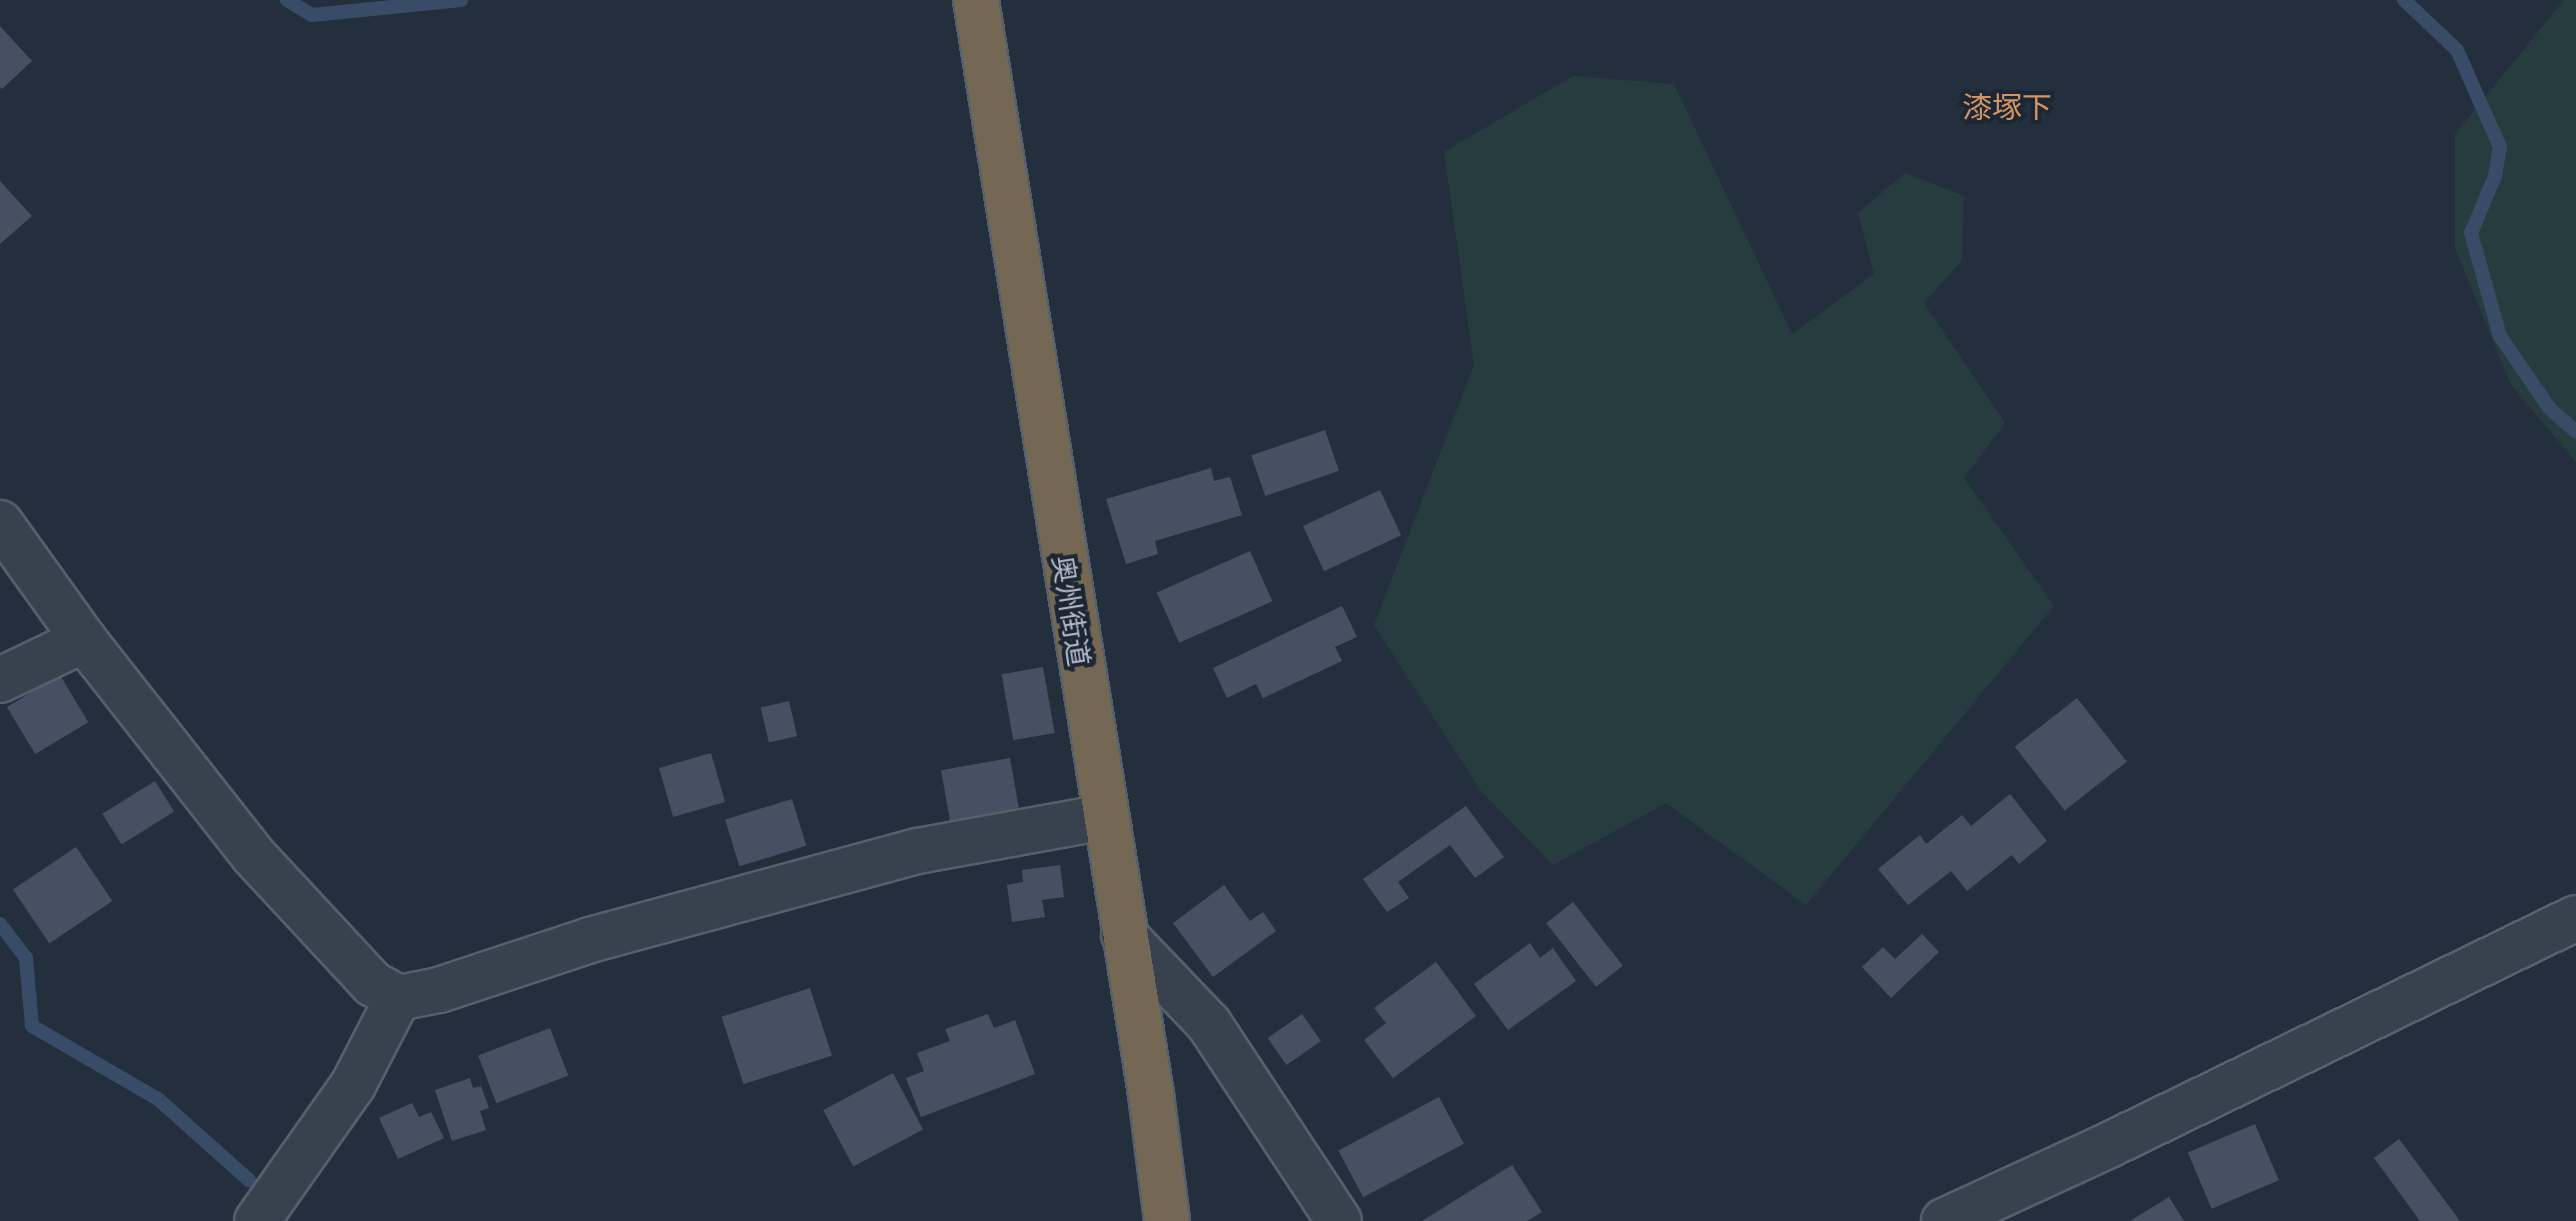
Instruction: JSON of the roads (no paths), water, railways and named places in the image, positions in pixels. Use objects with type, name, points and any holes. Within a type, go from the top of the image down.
[{"type":"highway","name":"奥州街道","points":[[976,0],[1167,1221]]},
{"type":"street","points":[[0,523],[84,640],[253,855],[373,984],[398,998],[439,990],[590,940],[918,851],[1106,817]]},
{"type":"street","points":[[0,680],[84,640]]},
{"type":"street","points":[[1944,1221],[2109,1145],[2576,918]]},
{"type":"street","points":[[1124,935],[1209,1024],[1339,1221]]},
{"type":"street","points":[[257,1221],[353,1085],[398,998]]},
{"type":"waterway","points":[[287,0],[312,15],[461,0]]},
{"type":"waterway","points":[[2404,0],[2457,50],[2500,147],[2495,176],[2471,233],[2500,336],[2550,409],[2576,432]]},
{"type":"waterway","points":[[0,924],[26,958],[32,1026],[158,1099],[249,1180]]},
{"type":"district","name":"漆塚下","points":[[2007,107]]}]
